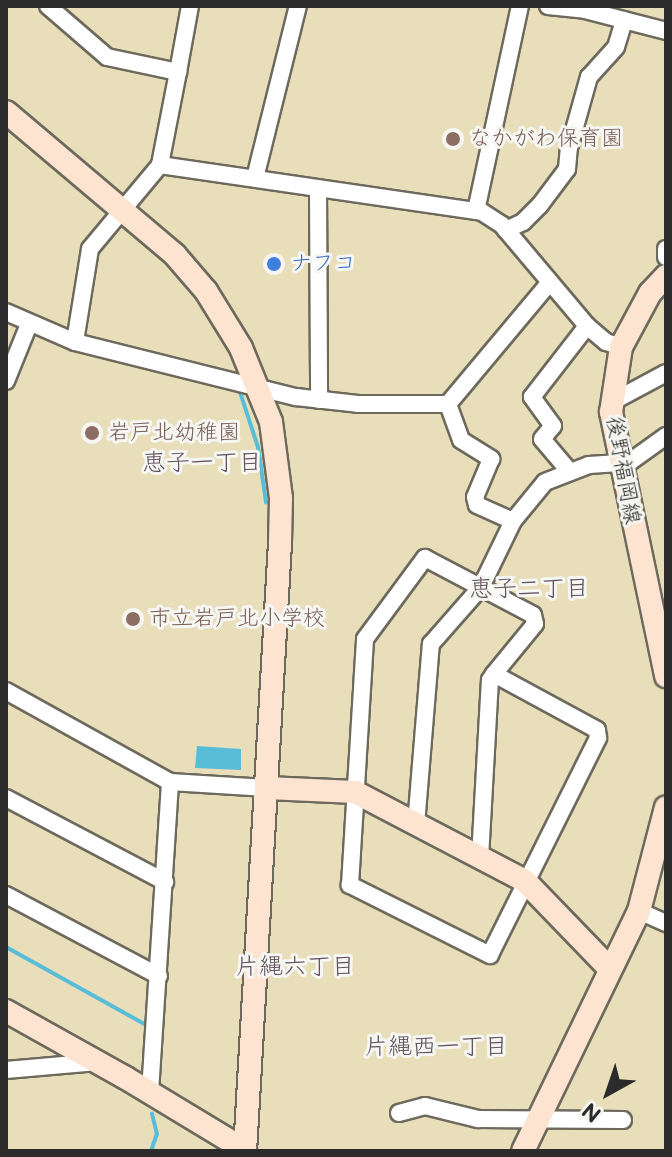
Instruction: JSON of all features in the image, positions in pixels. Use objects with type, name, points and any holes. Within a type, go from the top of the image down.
[{"type":"street","points":[[75,342],[90,249],[160,165],[190,6]]},
{"type":"street","points":[[255,178],[298,6]]},
{"type":"street","points":[[476,211],[520,6]]},
{"type":"street","points":[[548,6],[666,31]]},
{"type":"street","points":[[56,8],[107,57],[178,72]]},
{"type":"street","points":[[506,230],[523,222],[567,169],[569,148],[589,77],[616,47],[624,20]]},
{"type":"street","points":[[6,112],[175,255],[206,291],[241,348],[271,422],[281,498],[246,1151],[150,1092],[6,1011]]},
{"type":"street","points":[[160,165],[476,211],[506,230],[587,326],[606,342],[621,347]]},
{"type":"street","points":[[318,189],[319,400]]},
{"type":"street","points":[[666,249],[666,257]]},
{"type":"street","name":"後野福岡線","points":[[666,276],[642,306],[621,347],[612,402],[620,466],[666,676]]},
{"type":"street","points":[[448,404],[550,282]]},
{"type":"street","points":[[6,312],[75,342],[258,388],[358,404],[448,404]]},
{"type":"street","points":[[6,381],[29,324]]},
{"type":"street","points":[[570,472],[542,439],[553,426],[532,397],[587,326]]},
{"type":"street","points":[[612,402],[666,373]]},
{"type":"street","points":[[448,404],[461,440],[491,459],[475,497],[477,505],[513,521]]},
{"type":"street","points":[[416,825],[431,644],[481,587],[513,521],[545,482],[589,465],[620,466],[666,436]]},
{"type":"street","points":[[480,858],[490,680],[494,674],[536,620],[425,558],[365,639],[350,885],[490,955],[598,738],[597,730],[494,674]]},
{"type":"street","points":[[6,691],[170,782],[355,792],[525,881],[610,969]]},
{"type":"street","points":[[150,1092],[170,782]]},
{"type":"street","points":[[6,798],[165,882]]},
{"type":"street","points":[[523,1151],[639,911],[666,807]]},
{"type":"street","points":[[6,895],[159,976]]},
{"type":"street","points":[[639,911],[666,923]]},
{"type":"street","points":[[6,1070],[98,1062]]},
{"type":"street","points":[[399,1113],[425,1106],[461,1117],[623,1120]]},
{"type":"water","points":[[197,746],[241,749],[241,770],[195,768]]},
{"type":"waterway","points":[[239,389],[258,447],[266,502]]},
{"type":"waterway","points":[[6,947],[150,1027]]},
{"type":"waterway","points":[[151,1151],[157,1134],[152,1114]]},
{"type":"place","name":"なかがわ保育園","points":[[453,139]]},
{"type":"place","name":"ナフコ","points":[[274,264]]},
{"type":"place","name":"岩戸北幼稚園","points":[[92,433]]},
{"type":"place","name":"市立岩戸北小学校","points":[[133,619]]},
{"type":"district","name":"恵子一丁目","points":[[202,463]]},
{"type":"district","name":"恵子二丁目","points":[[529,589]]},
{"type":"district","name":"片縄六丁目","points":[[295,967]]},
{"type":"district","name":"片縄西一丁目","points":[[436,1047]]}]
